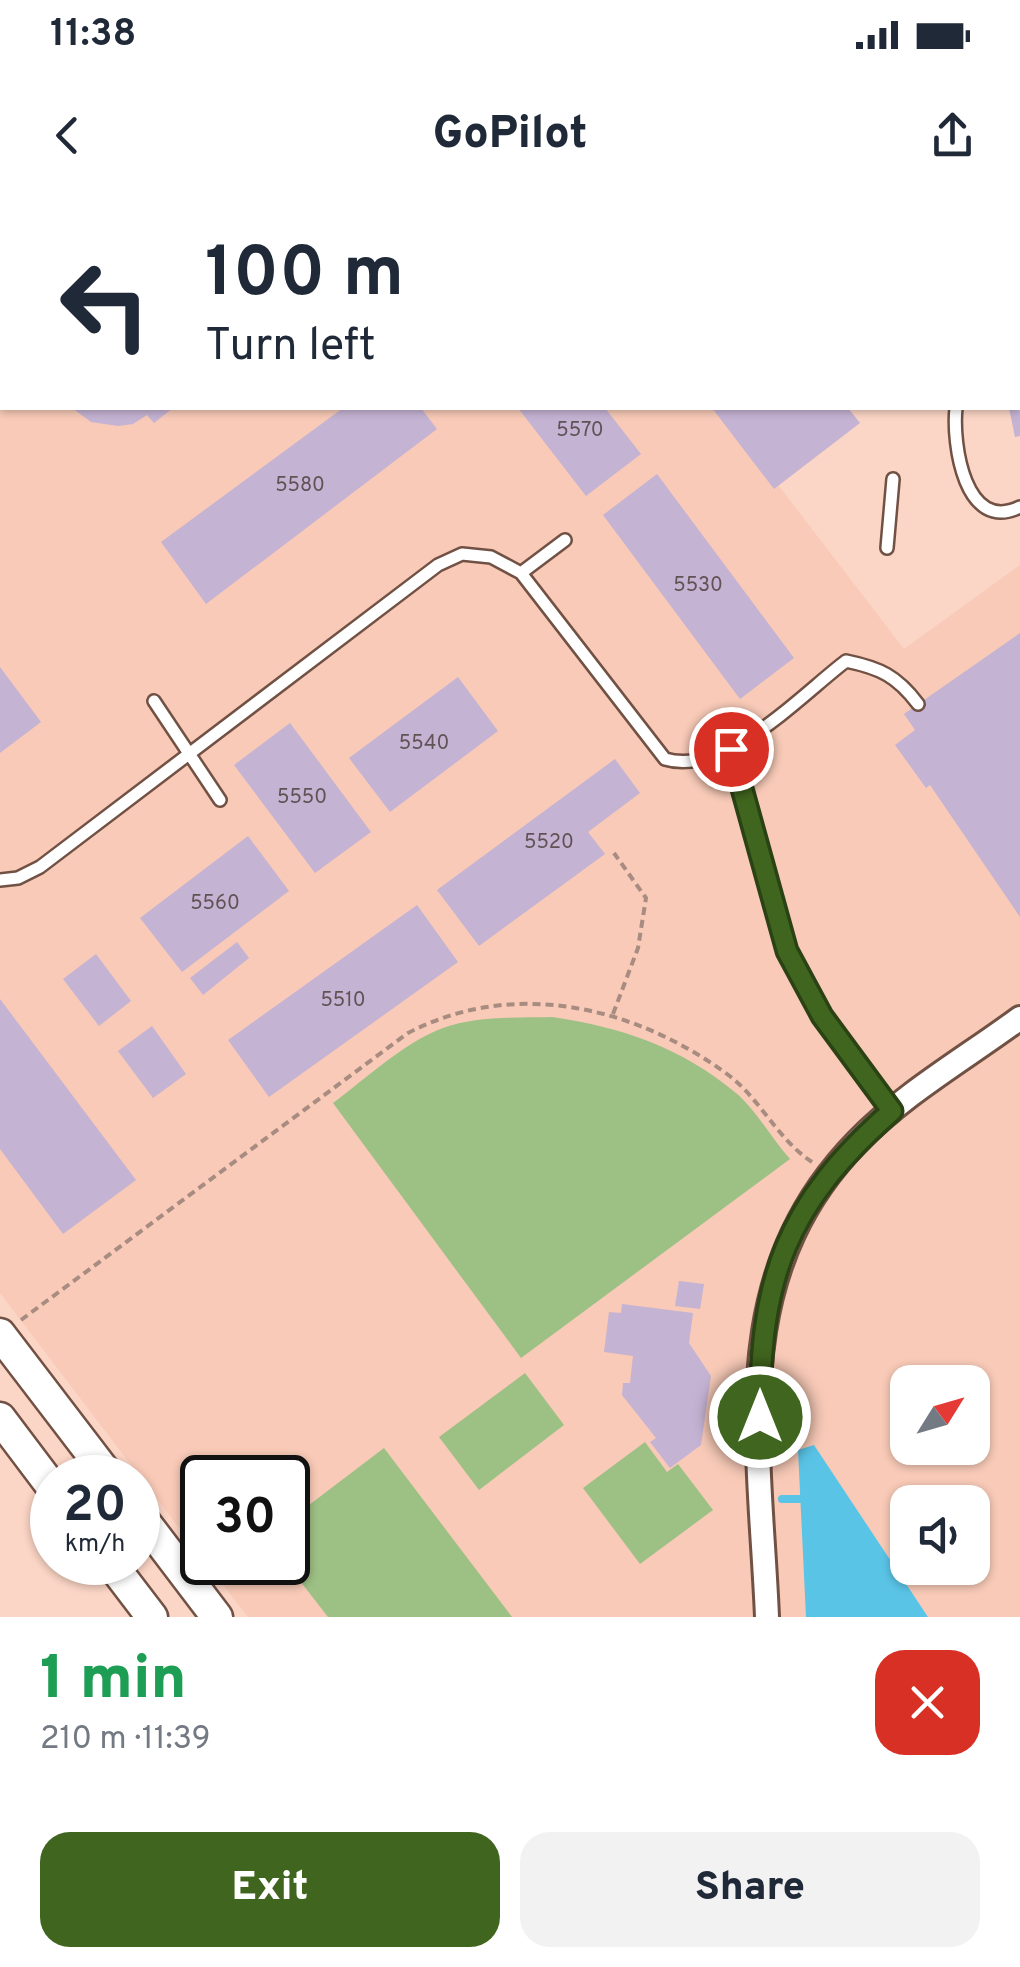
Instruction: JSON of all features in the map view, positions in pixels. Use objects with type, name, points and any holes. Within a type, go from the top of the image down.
[{"type":"main road","points":[[0,1334],[92,1455]]},
{"type":"main road","points":[[0,1418],[30,1458]]},
{"type":"main road","points":[[160,1542],[217,1617]]},
{"type":"main road","points":[[128,1585],[152,1617]]},
{"type":"street","points":[[767,1617],[760,1399],[766,1302],[792,1232],[828,1173],[892,1111],[1020,1018]]},
{"type":"lane","points":[[956,410],[961,463],[970,492],[985,509],[999,513],[1020,507]]},
{"type":"lane","points":[[888,548],[894,480]]},
{"type":"lane","points":[[521,573],[565,540]]},
{"type":"lane","points":[[0,880],[18,878],[40,867],[438,565],[462,554],[492,557],[521,573],[664,759],[683,764],[707,761],[731,749],[846,661],[876,667],[899,679],[918,704]]},
{"type":"lane","points":[[154,701],[220,800]]},
{"type":"lane","points":[[731,749],[787,951],[822,1016],[892,1111]]},
{"type":"path","points":[[613,1014],[638,948],[646,898],[614,853]]},
{"type":"path","points":[[0,1334],[408,1033],[434,1019],[498,1004],[532,1002],[613,1014],[662,1035],[730,1076],[793,1150],[828,1173]]},
{"type":"shaded area","points":[[0,410],[721,410],[904,649],[1020,565],[1020,1617],[248,1617],[223,1585],[310,1585],[310,1455],[180,1455],[180,1529],[160,1503],[160,1455],[123,1455],[0,1293]]},
{"type":"green space","points":[[552,1017],[626,1033],[694,1063],[743,1100],[790,1159],[521,1358],[333,1103],[400,1052],[443,1028],[483,1020]]},
{"type":"green space","points":[[525,1373],[564,1425],[479,1490],[439,1437]]},
{"type":"green space","points":[[645,1442],[667,1472],[678,1464],[713,1510],[640,1564],[583,1488]]},
{"type":"green space","points":[[384,1448],[512,1617],[328,1617],[303,1585],[310,1585],[310,1504]]},
{"type":"water","points":[[814,1445],[890,1560],[890,1585],[907,1585],[928,1617],[806,1617],[798,1450]]},
{"type":"building","points":[[75,410],[170,410],[154,423],[147,415],[133,424],[118,426],[91,422]]},
{"type":"building","points":[[340,410],[423,410],[437,429],[206,604],[161,542]]},
{"type":"building","points":[[520,410],[607,410],[641,454],[586,496]]},
{"type":"building","points":[[714,410],[850,410],[860,423],[774,489]]},
{"type":"building","points":[[1009,410],[1020,410],[1020,436],[1015,437]]},
{"type":"building","points":[[657,474],[794,658],[740,699],[603,515]]},
{"type":"building","points":[[1020,633],[1020,917],[930,785],[926,788],[895,745],[915,730],[904,714]]},
{"type":"building","points":[[0,667],[41,722],[0,753]]},
{"type":"building","points":[[458,677],[498,731],[390,812],[349,758]]},
{"type":"building","points":[[290,723],[371,832],[315,873],[234,765]]},
{"type":"building","points":[[615,759],[640,793],[588,832],[605,854],[479,946],[437,890]]},
{"type":"building","points":[[248,836],[289,891],[182,972],[140,918]]},
{"type":"building","points":[[417,905],[458,962],[269,1097],[228,1040]]},
{"type":"building","points":[[237,942],[249,958],[203,995],[190,978]]},
{"type":"building","points":[[96,954],[131,1001],[99,1026],[63,979]]},
{"type":"building","points":[[0,999],[136,1180],[63,1234],[0,1149]]},
{"type":"building","points":[[152,1026],[186,1074],[153,1098],[118,1051]]},
{"type":"building","points":[[679,1281],[704,1284],[700,1309],[675,1306]]},
{"type":"building","points":[[622,1304],[693,1313],[689,1343],[711,1376],[701,1445],[670,1468],[650,1442],[656,1438],[622,1395],[623,1383],[630,1383],[633,1356],[604,1352],[609,1312],[621,1313]]},
{"type":"waterway","points":[[782,1499],[800,1499]]},
{"type":"route","points":[[731,749],[738,763],[766,884],[787,951],[822,1016],[892,1111],[828,1173],[792,1232],[766,1302],[760,1348],[760,1417]]}]
